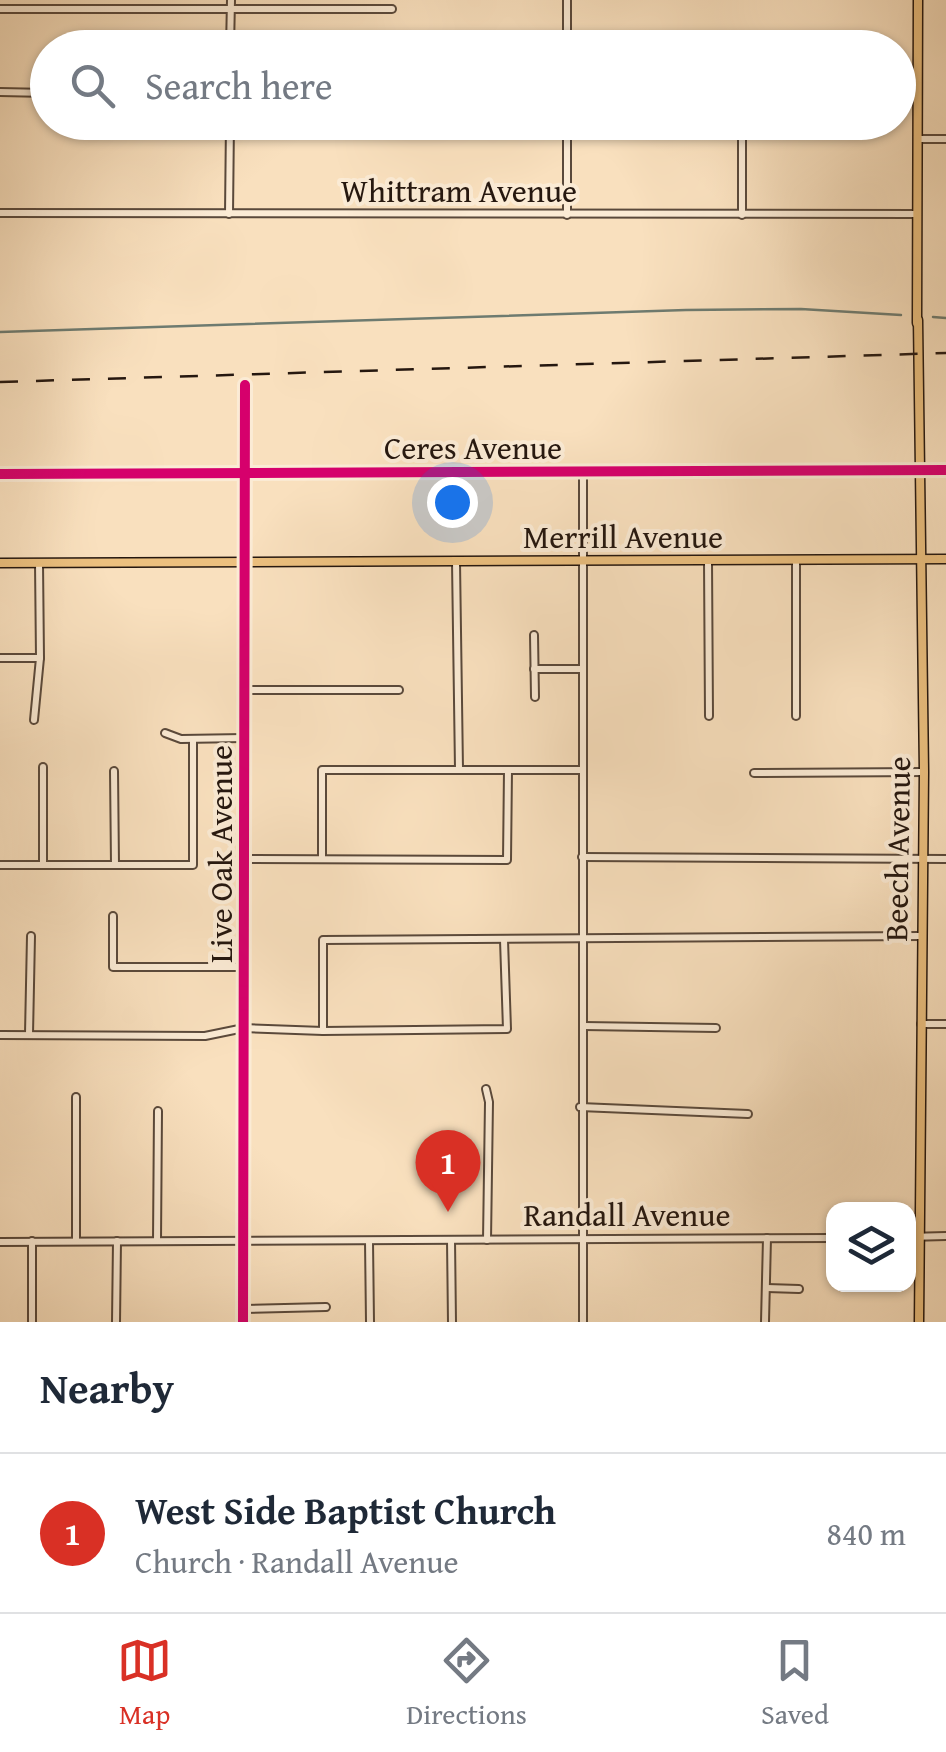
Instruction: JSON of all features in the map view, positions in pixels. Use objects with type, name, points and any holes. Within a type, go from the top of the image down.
[{"type":"main road","name":"Beech Avenue","points":[[918,0],[924,772],[919,1322]]},
{"type":"main road","name":"Merrill Avenue","points":[[0,563],[946,559]]},
{"type":"street","points":[[230,30],[231,0]]},
{"type":"street","points":[[568,0],[568,30]]},
{"type":"street","points":[[0,9],[392,9]]},
{"type":"street","points":[[0,92],[30,93]]},
{"type":"street","points":[[918,139],[946,139]]},
{"type":"street","points":[[229,214],[230,140]]},
{"type":"street","points":[[568,140],[568,215]]},
{"type":"street","points":[[742,140],[742,215]]},
{"type":"street","name":"Whittram Avenue","points":[[0,213],[918,214]]},
{"type":"street","name":"Live Oak Avenue","points":[[243,1322],[245,386]]},
{"type":"street","name":"Ceres Avenue","points":[[0,474],[946,470]]},
{"type":"street","points":[[583,472],[583,1322]]},
{"type":"street","points":[[796,560],[796,716]]},
{"type":"street","points":[[708,561],[709,716]]},
{"type":"street","points":[[456,562],[460,770]]},
{"type":"street","points":[[34,720],[40,658],[39,563]]},
{"type":"street","points":[[534,636],[534,697]]},
{"type":"street","points":[[0,658],[40,658]]},
{"type":"street","points":[[534,669],[583,669]]},
{"type":"street","points":[[245,690],[399,690]]},
{"type":"street","points":[[166,732],[181,739],[244,738]]},
{"type":"street","points":[[0,865],[193,865],[193,739]]},
{"type":"street","points":[[43,767],[43,865]]},
{"type":"street","points":[[322,860],[322,770],[582,770]]},
{"type":"street","points":[[245,859],[507,860],[508,770]]},
{"type":"street","points":[[114,771],[115,864]]},
{"type":"street","points":[[754,772],[924,772]]},
{"type":"street","points":[[582,856],[946,859]]},
{"type":"street","points":[[113,916],[114,967],[245,967]]},
{"type":"street","points":[[29,1034],[31,936]]},
{"type":"street","points":[[323,1031],[323,940],[921,936]]},
{"type":"street","points":[[0,1034],[205,1036],[244,1028],[508,1029],[504,940]]},
{"type":"street","points":[[920,1024],[946,1024]]},
{"type":"street","points":[[584,1026],[716,1028]]},
{"type":"street","points":[[486,1089],[487,1240]]},
{"type":"street","points":[[76,1098],[76,1242]]},
{"type":"street","points":[[580,1107],[748,1114]]},
{"type":"street","points":[[157,1241],[158,1112]]},
{"type":"street","points":[[916,1236],[946,1236]]},
{"type":"street","points":[[765,1322],[768,1238]]},
{"type":"street","name":"Randall Avenue","points":[[0,1242],[826,1238]]},
{"type":"street","points":[[451,1240],[452,1322]]},
{"type":"street","points":[[369,1241],[370,1322]]},
{"type":"street","points":[[32,1242],[32,1322]]},
{"type":"street","points":[[116,1322],[118,1242]]},
{"type":"street","points":[[767,1288],[798,1289]]},
{"type":"street","points":[[243,1310],[326,1308]]},
{"type":"waterway","points":[[0,332],[686,310],[801,309],[901,315]]},
{"type":"waterway","points":[[933,317],[946,318]]},
{"type":"railway","points":[[0,382],[946,353]]},
{"type":"cycle path","points":[[243,1322],[245,385]]},
{"type":"cycle path","points":[[0,474],[946,470]]},
{"type":"place","name":"West Side Baptist Church","points":[[448,1212]]}]
